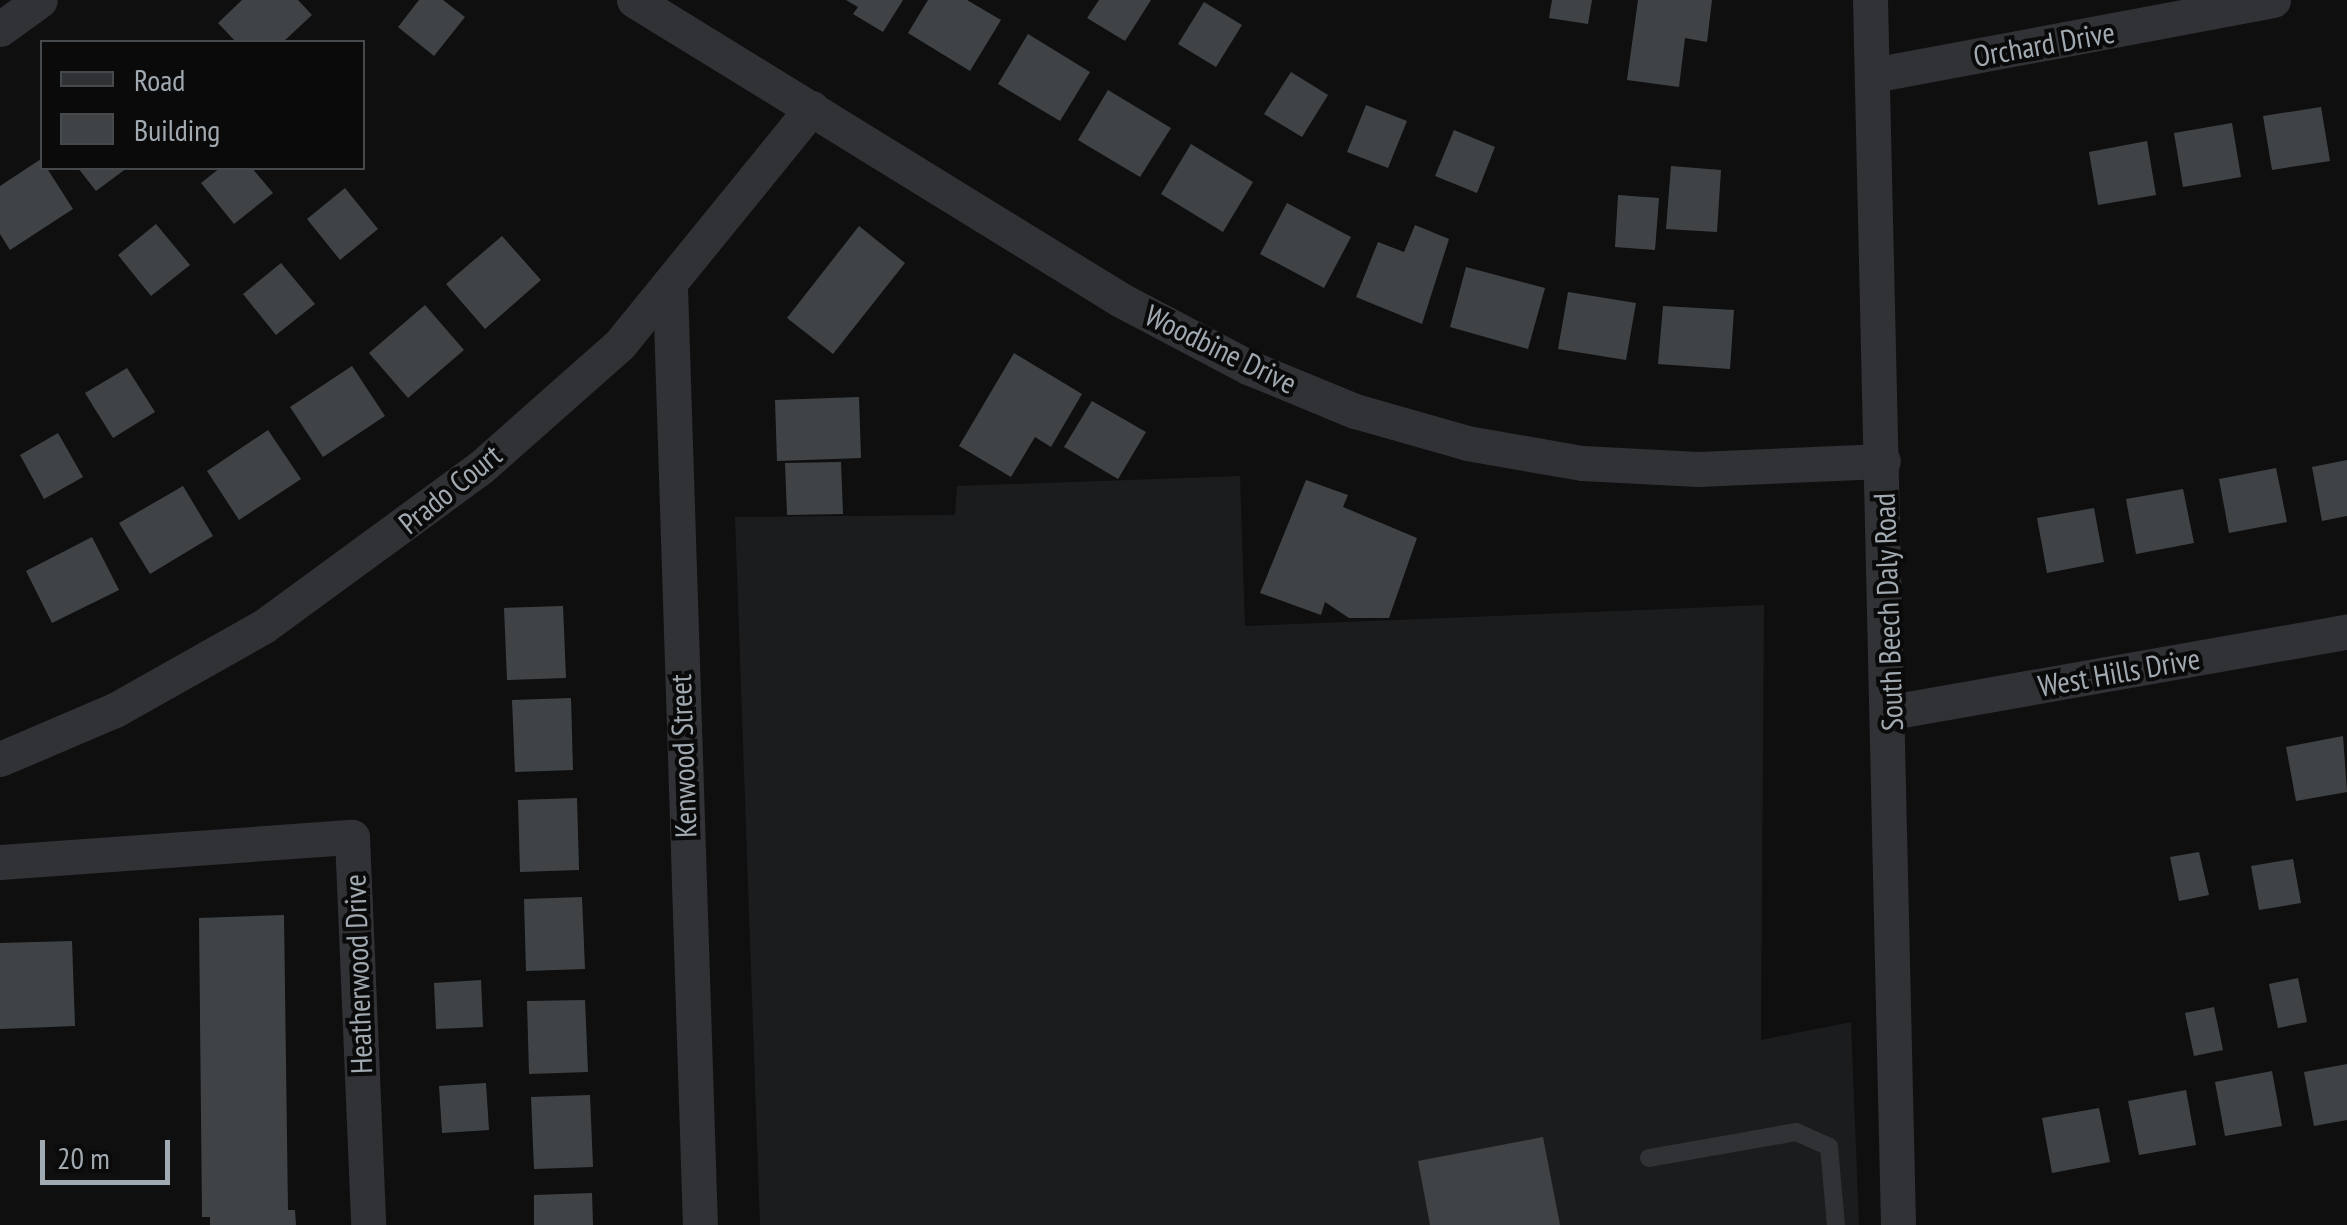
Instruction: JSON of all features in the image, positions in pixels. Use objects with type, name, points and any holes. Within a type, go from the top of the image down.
[{"type":"street","points":[[0,29],[40,0]]},
{"type":"street","name":"Woodbine Drive","points":[[634,0],[1120,300],[1248,367],[1355,411],[1467,443],[1582,463],[1698,469],[1884,461]]},
{"type":"street","name":"South Beech Daly Road","points":[[1870,0],[1891,712],[1898,1225]]},
{"type":"street","name":"Orchard Drive","points":[[1873,74],[2273,0]]},
{"type":"street","name":"Prado Court","points":[[0,759],[115,710],[264,626],[480,468],[620,344],[670,288],[812,108]]},
{"type":"street","name":"Kenwood Street","points":[[670,288],[700,1225]]},
{"type":"street","name":"West Hills Drive","points":[[1891,712],[2347,632]]},
{"type":"street","name":"Heatherwood Drive","points":[[0,862],[352,837],[368,1225]]},
{"type":"lane","points":[[1649,1158],[1796,1132],[1830,1147],[1836,1225]]},
{"type":"shaded area","points":[[1240,476],[1245,626],[1764,605],[1761,1040],[1851,1022],[1859,1225],[760,1225],[735,517],[955,515],[957,486]]},
{"type":"building","points":[[242,0],[298,0],[312,15],[285,40],[234,40],[218,23]]},
{"type":"building","points":[[419,0],[443,0],[465,17],[434,56],[398,27]]},
{"type":"building","points":[[846,0],[903,0],[883,32],[853,14],[858,7]]},
{"type":"building","points":[[928,0],[967,0],[1001,20],[970,71],[908,33]]},
{"type":"building","points":[[1099,0],[1151,0],[1125,41],[1087,18]]},
{"type":"building","points":[[1552,0],[1592,0],[1588,24],[1549,18]]},
{"type":"building","points":[[1638,0],[1712,0],[1707,42],[1685,38],[1679,87],[1627,80]]},
{"type":"building","points":[[1204,2],[1242,25],[1216,67],[1178,44]]},
{"type":"building","points":[[1028,34],[1090,72],[1060,121],[998,84]]},
{"type":"building","points":[[1291,72],[1328,95],[1302,137],[1264,114]]},
{"type":"building","points":[[1108,90],[1171,128],[1140,177],[1078,140]]},
{"type":"building","points":[[1366,105],[1407,121],[1388,168],[1347,152]]},
{"type":"building","points":[[2321,107],[2330,161],[2272,170],[2263,116]]},
{"type":"building","points":[[2232,123],[2241,177],[2183,187],[2174,133]]},
{"type":"building","points":[[1454,130],[1495,147],[1477,193],[1435,176]]},
{"type":"building","points":[[2147,141],[2156,195],[2098,205],[2089,152]]},
{"type":"building","points":[[1191,144],[1253,182],[1223,232],[1161,194]]},
{"type":"building","points":[[40,160],[40,170],[48,170],[73,209],[10,250],[0,234],[0,186]]},
{"type":"building","points":[[1671,166],[1721,170],[1717,232],[1666,229]]},
{"type":"building","points":[[80,170],[124,170],[96,191]]},
{"type":"building","points":[[217,170],[254,170],[273,193],[234,224],[201,183]]},
{"type":"building","points":[[345,188],[378,229],[340,260],[307,219]]},
{"type":"building","points":[[1618,195],[1659,198],[1655,250],[1615,247]]},
{"type":"building","points":[[1287,203],[1351,237],[1324,288],[1260,254]]},
{"type":"building","points":[[156,224],[190,265],[151,296],[118,255]]},
{"type":"building","points":[[1415,225],[1449,239],[1422,324],[1356,297],[1378,242],[1404,252]]},
{"type":"building","points":[[859,226],[905,263],[833,354],[787,318]]},
{"type":"building","points":[[502,236],[541,280],[485,329],[446,284]]},
{"type":"building","points":[[281,263],[315,304],[276,335],[243,294]]},
{"type":"building","points":[[1466,267],[1545,288],[1528,349],[1450,327]]},
{"type":"building","points":[[1568,292],[1636,303],[1626,360],[1558,349]]},
{"type":"building","points":[[425,305],[464,350],[408,398],[369,353]]},
{"type":"building","points":[[1663,306],[1734,310],[1730,369],[1658,364]]},
{"type":"building","points":[[1014,353],[1082,394],[1051,447],[1035,437],[1011,477],[959,446]]},
{"type":"building","points":[[352,366],[385,416],[323,457],[290,407]]},
{"type":"building","points":[[127,368],[155,412],[113,438],[85,393]]},
{"type":"building","points":[[859,397],[861,458],[777,461],[775,400]]},
{"type":"building","points":[[1092,401],[1146,432],[1118,479],[1064,447]]},
{"type":"building","points":[[268,430],[301,479],[239,520],[207,471]]},
{"type":"building","points":[[58,433],[83,477],[44,499],[20,455]]},
{"type":"building","points":[[2347,460],[2347,516],[2322,521],[2312,467]]},
{"type":"building","points":[[841,462],[843,514],[787,515],[785,463]]},
{"type":"building","points":[[2276,468],[2287,522],[2229,533],[2219,479]]},
{"type":"building","points":[[1306,480],[1348,495],[1343,507],[1417,538],[1389,618],[1349,618],[1325,602],[1321,615],[1260,593]]},
{"type":"building","points":[[183,486],[213,536],[150,574],[119,523]]},
{"type":"building","points":[[2183,489],[2194,543],[2136,554],[2126,499]]},
{"type":"building","points":[[2094,508],[2104,562],[2047,573],[2037,518]]},
{"type":"building","points":[[92,537],[119,590],[52,623],[26,571]]},
{"type":"building","points":[[563,606],[566,678],[507,680],[504,608]]},
{"type":"building","points":[[571,698],[573,770],[515,772],[512,700]]},
{"type":"building","points":[[2343,736],[2347,792],[2296,801],[2286,747]]},
{"type":"building","points":[[577,798],[579,870],[520,872],[518,800]]},
{"type":"building","points":[[2199,852],[2209,895],[2179,901],[2170,857]]},
{"type":"building","points":[[2293,859],[2301,903],[2259,910],[2251,866]]},
{"type":"building","points":[[582,897],[585,969],[526,971],[524,899]]},
{"type":"building","points":[[284,915],[288,1210],[295,1210],[296,1225],[210,1225],[210,1217],[202,1217],[199,918]]},
{"type":"building","points":[[72,941],[75,1026],[0,1029],[0,943]]},
{"type":"building","points":[[2298,978],[2307,1022],[2278,1028],[2269,984]]},
{"type":"building","points":[[481,980],[483,1027],[436,1029],[434,983]]},
{"type":"building","points":[[585,1000],[588,1072],[529,1074],[527,1001]]},
{"type":"building","points":[[2214,1007],[2223,1050],[2194,1056],[2185,1013]]},
{"type":"building","points":[[2347,1064],[2347,1120],[2314,1126],[2304,1072]]},
{"type":"building","points":[[2272,1071],[2282,1126],[2225,1136],[2215,1082]]},
{"type":"building","points":[[486,1083],[489,1130],[442,1133],[439,1086]]},
{"type":"building","points":[[2186,1090],[2196,1145],[2139,1155],[2128,1101]]},
{"type":"building","points":[[590,1095],[593,1167],[534,1169],[531,1097]]},
{"type":"building","points":[[2099,1108],[2110,1162],[2052,1173],[2042,1118]]},
{"type":"building","points":[[1543,1137],[1560,1225],[1430,1225],[1418,1161]]},
{"type":"building","points":[[592,1193],[593,1225],[534,1225],[534,1195]]}]
